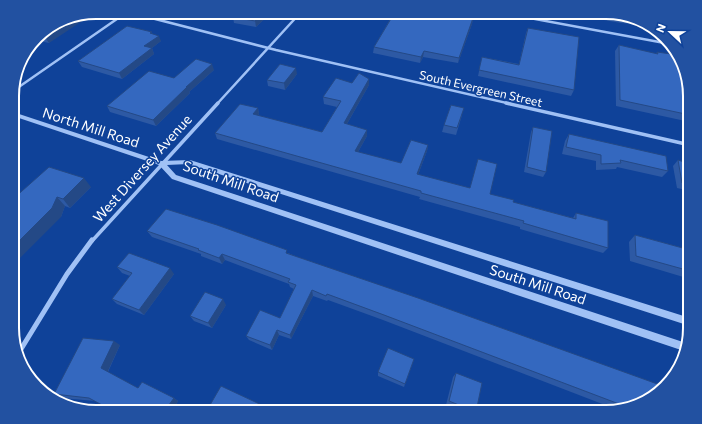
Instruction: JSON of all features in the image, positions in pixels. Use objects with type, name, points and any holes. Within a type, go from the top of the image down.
[{"type":"street","points":[[20,86],[117,19]]},
{"type":"street","name":"South Evergreen Street","points":[[154,19],[268,48],[683,143]]},
{"type":"street","name":"West Diversey Avenue","points":[[22,348],[67,274],[93,238],[295,19]]},
{"type":"street","points":[[535,19],[650,40]]},
{"type":"street","name":"North Mill Road","points":[[19,116],[161,163]]},
{"type":"street","name":"South Mill Road","points":[[161,163],[188,162],[683,320]]},
{"type":"street","name":"South Mill Road","points":[[161,163],[174,177],[681,345]]},
{"type":"building","points":[[244,19],[257,19],[255,21]]},
{"type":"building","points":[[391,19],[473,19],[459,58],[424,51],[421,57],[374,47]]},
{"type":"building","points":[[127,26],[152,32],[150,33],[159,36],[144,46],[152,48],[119,73],[78,61]]},
{"type":"building","points":[[528,28],[579,37],[574,90],[479,70],[482,57],[519,65]]},
{"type":"building","points":[[619,45],[658,54],[657,52],[671,54],[682,81],[683,114],[620,100]]},
{"type":"building","points":[[196,59],[212,64],[186,87],[153,120],[107,106],[149,71],[174,78]]},
{"type":"building","points":[[280,64],[296,68],[284,83],[267,80]]},
{"type":"building","points":[[359,73],[369,79],[344,123],[367,130],[355,151],[401,163],[411,140],[428,145],[417,174],[470,188],[478,159],[497,164],[490,194],[514,200],[513,202],[576,219],[576,213],[608,221],[608,248],[523,223],[524,221],[421,193],[421,191],[215,133],[240,104],[258,108],[253,114],[322,132],[341,101],[323,97],[336,78],[352,83]]},
{"type":"building","points":[[451,105],[464,108],[457,128],[444,125]]},
{"type":"building","points":[[533,127],[552,131],[546,172],[527,167]]},
{"type":"building","points":[[569,134],[666,156],[668,171],[620,160],[621,163],[601,164],[601,155],[566,147]]},
{"type":"building","points":[[678,160],[683,162],[682,183]]},
{"type":"building","points":[[49,167],[84,178],[63,199],[57,197],[52,208],[19,241],[19,194]]},
{"type":"building","points":[[166,209],[217,225],[287,250],[286,253],[418,298],[658,384],[644,395],[619,404],[384,315],[312,290],[290,335],[277,330],[270,345],[246,336],[260,310],[280,318],[296,285],[288,282],[290,279],[222,254],[219,258],[198,250],[199,249],[147,231]]},
{"type":"building","points":[[635,235],[683,248],[683,269],[636,256]]},
{"type":"building","points":[[129,253],[170,268],[139,310],[112,299],[132,273],[117,267]]},
{"type":"building","points":[[205,292],[223,299],[208,323],[190,316]]},
{"type":"building","points":[[83,338],[114,341],[101,368],[138,388],[142,382],[174,398],[169,405],[102,405],[89,398],[57,394],[55,393]]},
{"type":"building","points":[[388,348],[414,359],[405,384],[378,372]]},
{"type":"building","points":[[456,373],[482,383],[477,405],[459,405],[449,401]]},
{"type":"building","points":[[221,386],[262,405],[210,405]]}]
